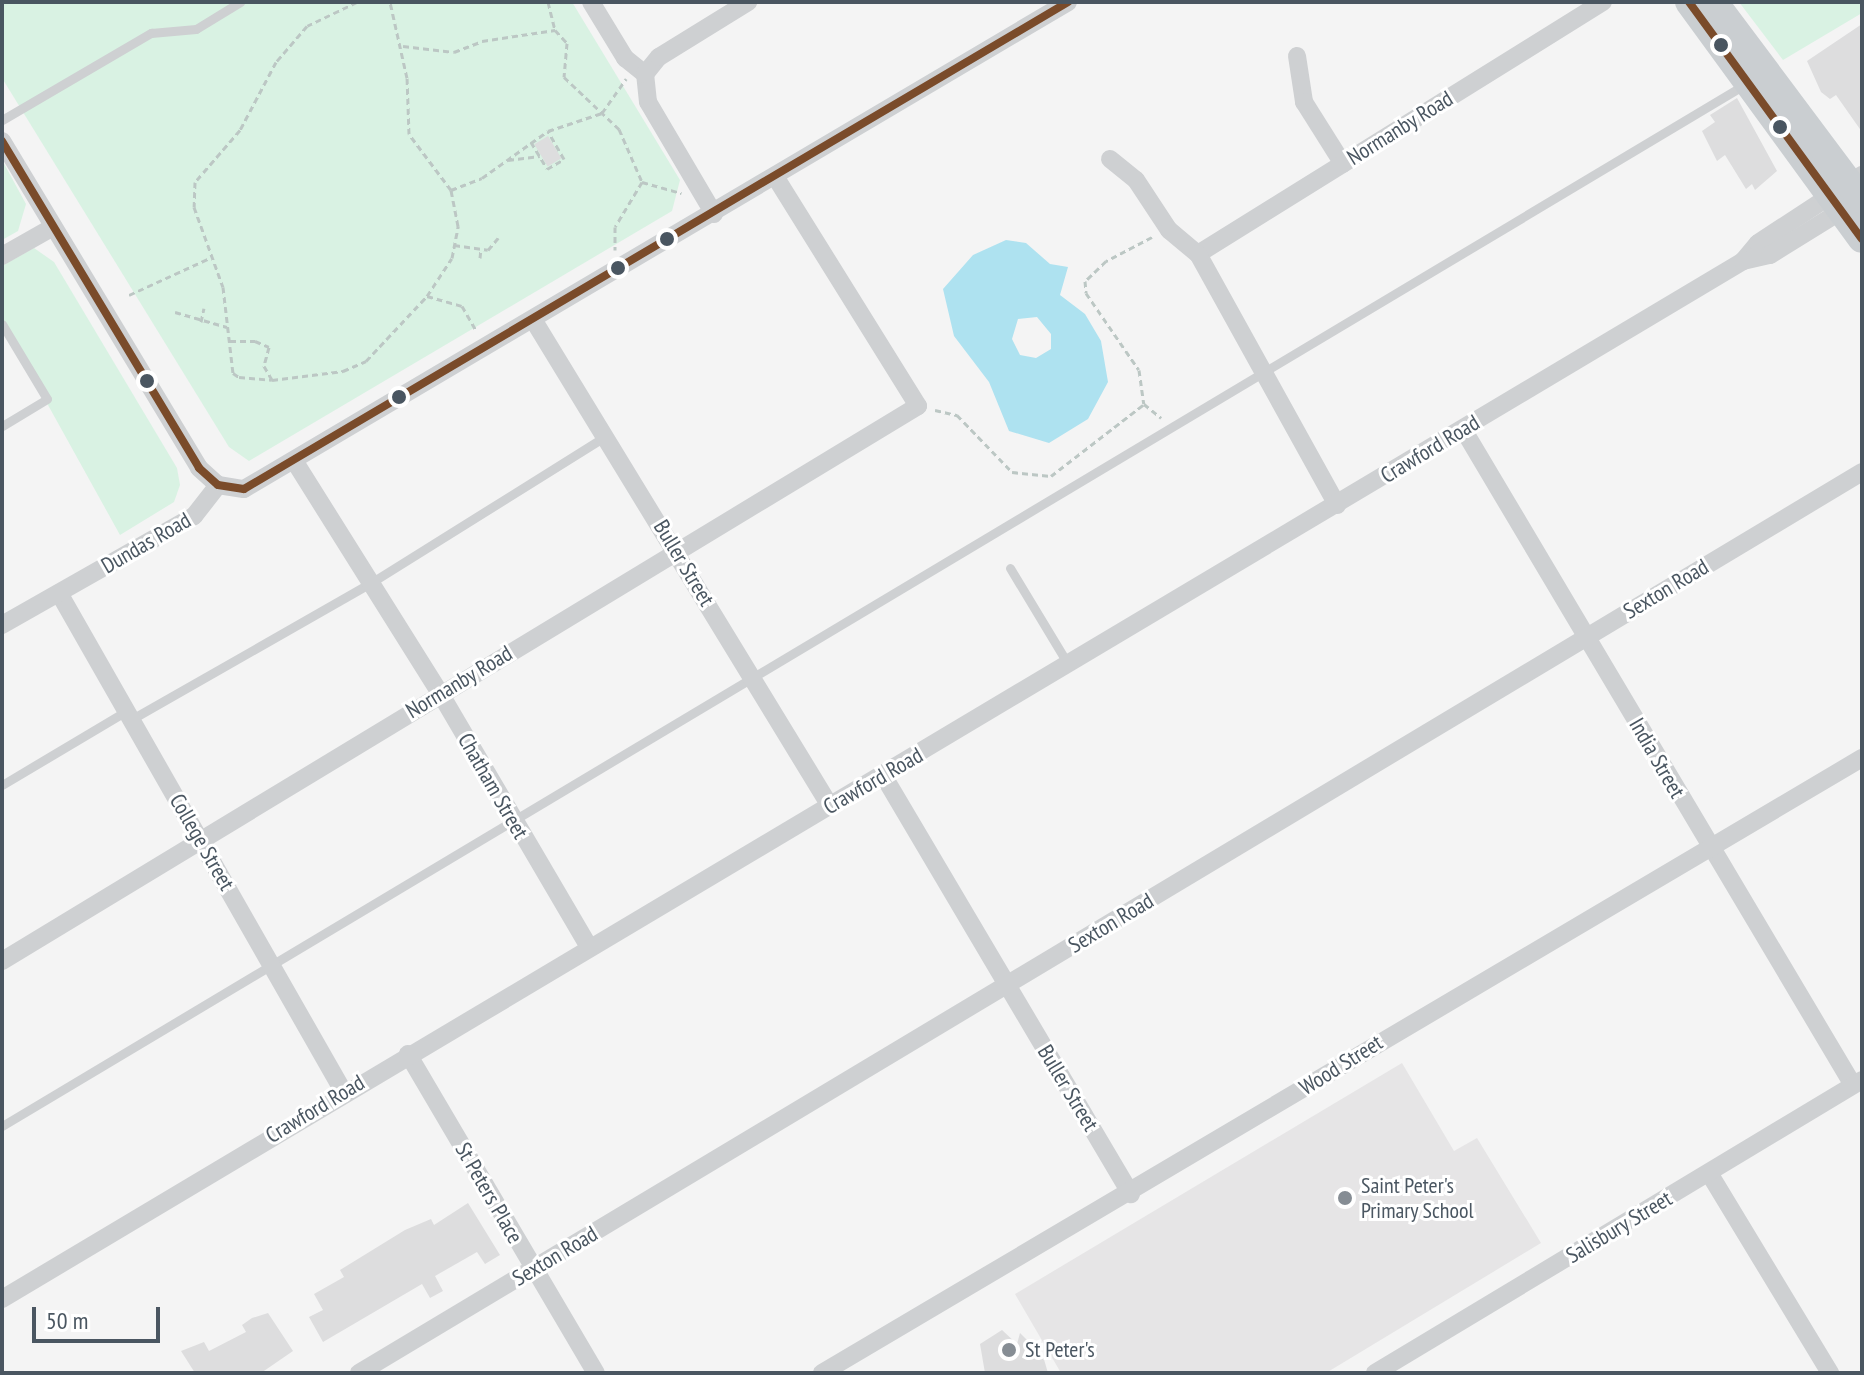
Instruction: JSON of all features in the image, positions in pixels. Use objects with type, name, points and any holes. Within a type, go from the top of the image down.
[{"type":"main road","points":[[1689,2],[1758,77],[1852,194],[1862,239]]},
{"type":"main road","points":[[1714,2],[1758,77]]},
{"type":"street","points":[[591,2],[625,58],[645,74],[648,102],[714,214]]},
{"type":"street","points":[[645,74],[659,57],[748,2]]},
{"type":"street","points":[[2,141],[199,468],[218,485],[258,485],[1068,2]]},
{"type":"street","name":"Normanby Road","points":[[1198,254],[1603,2]]},
{"type":"street","points":[[1297,56],[1304,102],[1343,164]]},
{"type":"street","points":[[1110,159],[1136,180],[1169,230],[1198,254],[1261,373],[1337,505]]},
{"type":"street","points":[[775,176],[918,406]]},
{"type":"street","name":"Crawford Road","points":[[2,1299],[343,1091],[1070,665],[1743,261],[1770,255],[1852,194]]},
{"type":"street","points":[[2,256],[53,227]]},
{"type":"street","name":"Buller Street","points":[[534,321],[830,806]]},
{"type":"street","name":"Normanby Road","points":[[2,961],[918,406]]},
{"type":"street","name":"India Street","points":[[1463,429],[1710,850],[1857,1082]]},
{"type":"street","name":"Chatham Street","points":[[295,462],[440,693],[589,947]]},
{"type":"street","name":"Sexton Road","points":[[359,1373],[1862,472]]},
{"type":"street","name":"Dundas Road","points":[[2,625],[194,516],[218,485]]},
{"type":"street","name":"College Street","points":[[59,593],[343,1091]]},
{"type":"street","name":"Wood Street","points":[[822,1373],[1131,1194],[1387,1036],[1710,850],[1862,758]]},
{"type":"street","name":"Buller Street","points":[[883,775],[1131,1194]]},
{"type":"street","name":"St Peters Place","points":[[408,1054],[596,1373]]},
{"type":"street","name":"Salisbury Street","points":[[1375,1373],[1857,1082]]},
{"type":"street","points":[[1709,1173],[1830,1373]]},
{"type":"lane","points":[[2,120],[151,33],[196,29],[240,2]]},
{"type":"lane","points":[[2,1126],[270,963],[1758,77]]},
{"type":"lane","points":[[2,324],[47,399],[2,426]]},
{"type":"lane","points":[[2,785],[369,584],[606,436]]},
{"type":"lane","points":[[1010,568],[1070,665]]},
{"type":"path","points":[[357,2],[307,26],[276,62],[240,130],[195,182],[194,207],[223,287],[235,376],[272,380],[343,371],[366,361],[427,296],[452,258],[458,226],[451,190],[409,134],[402,46],[390,2]]},
{"type":"path","points":[[548,2],[555,30],[567,43],[564,77],[602,113],[629,145],[642,182]]},
{"type":"path","points":[[402,46],[454,52],[482,41],[555,30]]},
{"type":"path","points":[[451,190],[482,178],[548,131],[602,113],[619,83],[645,74]]},
{"type":"path","points":[[531,142],[547,169],[564,159],[548,131]]},
{"type":"path","points":[[508,160],[540,155]]},
{"type":"path","points":[[642,182],[687,194]]},
{"type":"path","points":[[615,250],[615,227],[642,182]]},
{"type":"path","points":[[1169,230],[1106,261],[1085,281],[1086,293],[1139,370],[1144,404],[1170,426]]},
{"type":"path","points":[[454,245],[488,250],[498,238]]},
{"type":"path","points":[[480,258],[481,249]]},
{"type":"path","points":[[129,295],[212,257]]},
{"type":"path","points":[[427,296],[462,306],[476,331]]},
{"type":"path","points":[[201,322],[204,308]]},
{"type":"path","points":[[175,312],[201,322],[227,327]]},
{"type":"path","points":[[228,341],[255,341],[269,347],[264,366],[272,380]]},
{"type":"path","points":[[918,406],[957,415],[1012,472],[1051,476],[1144,404]]},
{"type":"shaded area","name":"Saint Peter's Primary School","points":[[1402,1063],[1454,1151],[1477,1138],[1541,1243],[1326,1373],[1061,1373],[1015,1294]]},
{"type":"green space","points":[[2,2],[572,2],[680,180],[672,211],[249,461],[229,447],[2,78]]},
{"type":"green space","points":[[1739,2],[1862,2],[1862,13],[1783,60]]},
{"type":"green space","points":[[2,160],[26,204],[18,231],[2,240]]},
{"type":"green space","points":[[34,248],[54,262],[177,468],[180,485],[174,502],[120,535],[2,322],[2,266]]},
{"type":"water","points":[[1006,240],[1026,243],[1050,264],[1068,267],[1060,295],[1085,314],[1101,341],[1108,382],[1088,419],[1049,443],[1009,431],[989,382],[954,336],[943,289],[973,255]],"holes":[[[1037,317],[1051,334],[1051,349],[1036,358],[1020,355],[1012,339],[1018,319]]]},
{"type":"building","points":[[1862,24],[1862,132],[1836,95],[1830,99],[1821,92],[1807,61]]},
{"type":"building","points":[[1737,98],[1777,171],[1755,190],[1752,184],[1746,189],[1725,155],[1717,161],[1702,131],[1715,122],[1710,115]]},
{"type":"building","points":[[548,136],[561,158],[548,167],[534,144]]},
{"type":"building","points":[[468,1203],[500,1255],[485,1264],[477,1252],[435,1276],[443,1291],[430,1298],[422,1284],[323,1342],[309,1317],[323,1310],[314,1294],[344,1277],[340,1270],[405,1230],[431,1219],[434,1225]]},
{"type":"building","points":[[268,1313],[293,1351],[261,1373],[195,1373],[181,1351],[204,1342],[209,1351],[246,1332],[242,1325],[252,1318]]},
{"type":"building","name":"St Peter's","points":[[1002,1330],[1017,1344],[1020,1333],[1043,1356],[1048,1373],[985,1373],[980,1344]]},
{"type":"transit line","points":[[2,141],[199,468],[218,485],[244,489],[1068,2]]},
{"type":"transit line","points":[[1689,2],[1862,239]]},
{"type":"place","name":"Saint Peter's Primary School","points":[[1345,1198]]},
{"type":"place","name":"St Peter's","points":[[1009,1350]]}]
